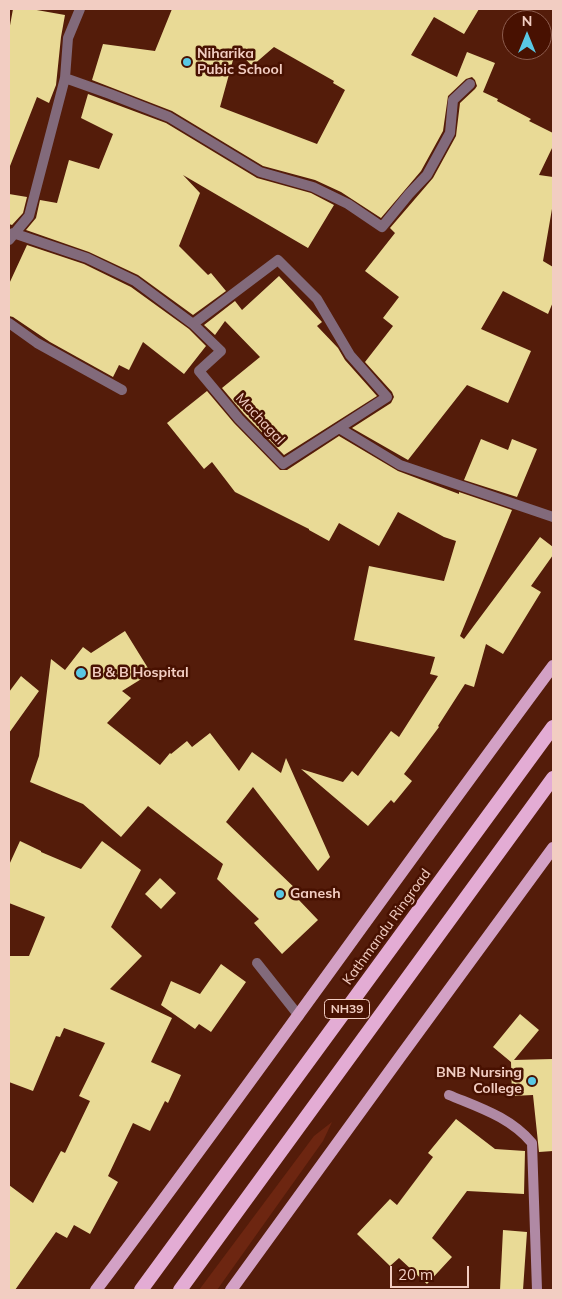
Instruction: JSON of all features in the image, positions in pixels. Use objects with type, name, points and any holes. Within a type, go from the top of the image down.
[{"type":"highway","name":"Kathmandu Ringroad","points":[[141,1290],[553,728]]},
{"type":"highway","name":"NH39","points":[[180,1290],[553,778]]},
{"type":"main road","points":[[96,1290],[193,1162],[460,791],[553,666]]},
{"type":"main road","points":[[232,1290],[553,848]]},
{"type":"main road","points":[[449,1095],[495,1114],[522,1131],[532,1143],[538,1290]]},
{"type":"street","points":[[11,237],[29,216],[65,78],[68,38],[80,9]]},
{"type":"street","points":[[65,78],[169,117],[260,172],[313,187],[348,204],[382,227],[427,175],[450,133],[453,100],[470,84]]},
{"type":"street","name":"Machagal","points":[[11,237],[87,258],[135,281],[194,324],[221,352],[199,371],[239,419],[282,464],[339,428]]},
{"type":"street","points":[[194,324],[278,260],[317,299],[350,355],[387,397],[339,428],[400,465],[553,518]]},
{"type":"street","points":[[9,323],[37,343],[122,390]]},
{"type":"street","points":[[257,963],[299,1016]]},
{"type":"shaded area","points":[[332,1122],[323,1141],[217,1290],[199,1290],[314,1136]]},
{"type":"building","points":[[13,9],[31,9],[65,15],[56,85],[49,103],[37,97],[10,166],[9,31]]},
{"type":"building","points":[[172,9],[479,9],[464,34],[434,17],[411,55],[457,77],[467,52],[495,63],[483,92],[531,119],[529,121],[553,133],[553,146],[539,175],[553,177],[553,203],[543,261],[553,267],[553,302],[548,314],[503,291],[481,329],[531,351],[508,403],[467,385],[408,460],[352,428],[391,403],[394,397],[392,392],[365,362],[393,326],[383,318],[399,297],[365,271],[395,233],[390,228],[433,178],[456,136],[460,103],[477,86],[472,77],[466,79],[448,96],[443,131],[421,171],[381,218],[341,192],[315,180],[263,166],[172,111],[92,80],[103,44],[155,51]],"holes":[[[274,47],[334,81],[333,83],[345,90],[317,144],[220,107],[236,49],[252,66]]]},
{"type":"building","points":[[88,94],[166,123],[257,178],[311,193],[334,205],[308,248],[183,175],[200,193],[179,246],[208,275],[211,273],[226,291],[193,315],[138,275],[89,252],[26,230],[36,218],[40,200],[57,203],[69,160],[99,169],[113,134],[81,118]]},
{"type":"building","points":[[9,194],[27,197],[23,213],[12,225],[9,224]]},
{"type":"building","points":[[27,245],[84,264],[131,287],[189,329],[206,346],[184,374],[143,342],[129,370],[119,365],[113,377],[50,342],[9,316],[9,284]]},
{"type":"building","points":[[279,276],[322,322],[317,326],[338,348],[345,360],[377,396],[284,455],[244,414],[222,388],[260,357],[225,321],[215,335],[204,325],[235,301],[242,310]]},
{"type":"building","points":[[207,391],[234,423],[280,470],[287,470],[339,436],[398,471],[459,494],[459,492],[512,510],[460,636],[464,639],[540,537],[553,547],[553,555],[531,586],[541,592],[503,654],[486,644],[474,687],[465,684],[439,727],[404,774],[412,781],[394,803],[391,800],[368,826],[301,769],[343,782],[352,771],[358,776],[391,731],[399,737],[438,676],[430,674],[435,657],[354,640],[369,566],[444,581],[456,541],[444,537],[398,512],[379,546],[339,523],[329,541],[235,492],[212,462],[204,469],[167,423]]},
{"type":"building","points":[[481,439],[508,450],[512,439],[537,449],[517,497],[464,480]]},
{"type":"building","points":[[125,631],[151,673],[122,691],[131,698],[107,723],[160,765],[170,753],[187,741],[192,747],[210,733],[239,771],[252,752],[281,773],[286,758],[330,857],[318,871],[253,787],[226,822],[299,892],[297,895],[298,899],[318,920],[282,954],[254,923],[259,919],[217,879],[223,864],[148,806],[121,837],[83,804],[30,782],[39,756],[51,659],[65,670],[83,647],[91,653]]},
{"type":"building","points":[[21,676],[39,691],[9,733],[9,692]]},
{"type":"building","points":[[20,841],[81,869],[102,841],[141,870],[111,927],[142,956],[110,989],[172,1018],[151,1062],[181,1075],[168,1103],[165,1101],[150,1131],[133,1123],[108,1176],[118,1182],[90,1234],[74,1225],[67,1238],[56,1232],[15,1290],[9,1290],[9,1185],[33,1203],[61,1151],[65,1153],[90,1101],[79,1096],[105,1043],[64,1028],[60,1037],[56,1036],[33,1091],[9,1082],[9,956],[29,956],[45,917],[9,903],[9,865]]},
{"type":"building","points":[[160,878],[176,893],[161,909],[145,894]]},
{"type":"building","points":[[221,964],[246,982],[211,1032],[199,1024],[195,1029],[161,1005],[171,981],[200,994]]},
{"type":"building","points":[[520,1014],[539,1030],[514,1060],[553,1059],[553,1151],[539,1152],[533,1095],[512,1096],[511,1062],[493,1047]]},
{"type":"building","points":[[456,1119],[495,1149],[525,1151],[524,1194],[467,1191],[432,1238],[452,1257],[427,1284],[399,1258],[390,1266],[357,1234],[390,1199],[397,1205],[433,1157],[428,1153]]},
{"type":"building","points":[[503,1230],[527,1232],[523,1290],[500,1290]]},
{"type":"place","name":"Niharika Pubic School","points":[[187,62]]},
{"type":"place","name":"B & B Hospital","points":[[81,673]]},
{"type":"place","name":"Ganesh","points":[[280,894]]},
{"type":"place","name":"BNB Nursing College","points":[[532,1081]]}]
